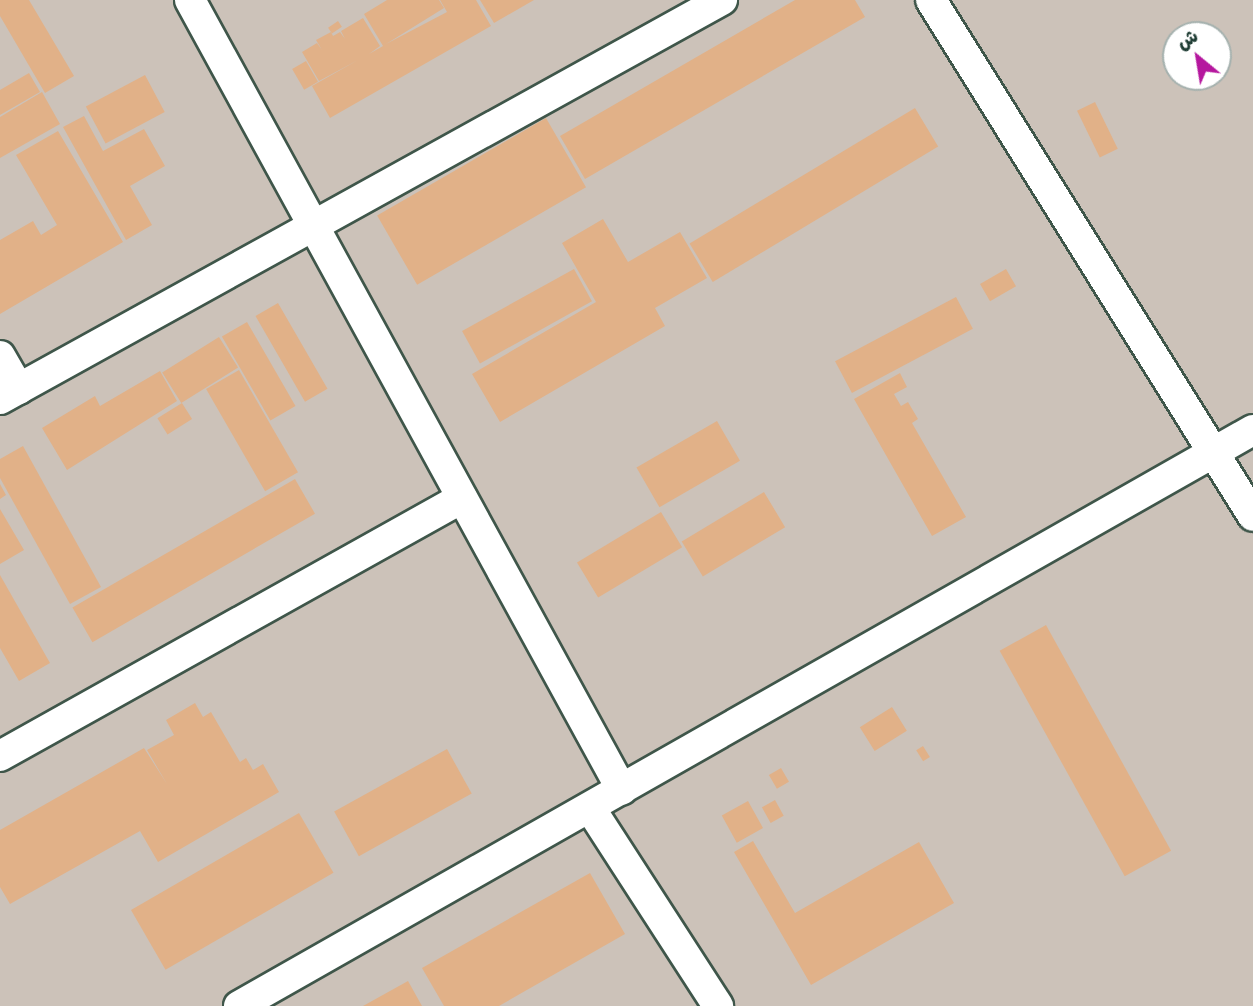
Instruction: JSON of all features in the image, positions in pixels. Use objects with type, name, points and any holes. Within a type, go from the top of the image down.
[{"type":"street","points":[[190,0],[622,790]]},
{"type":"street","points":[[0,356],[9,394],[722,0]]},
{"type":"street","points":[[932,0],[1253,516]]},
{"type":"street","points":[[953,34],[955,0]]},
{"type":"street","points":[[239,1006],[1253,430]]},
{"type":"street","points":[[0,756],[462,498]]},
{"type":"street","points":[[590,808],[718,1006]]},
{"type":"shaded area","points":[[0,0],[1253,0],[1253,1006],[0,1006]]},
{"type":"building","points":[[0,0],[29,0],[74,76],[45,93],[0,16]]},
{"type":"building","points":[[387,0],[439,0],[444,8],[386,44],[447,12],[440,0],[476,0],[491,26],[330,118],[312,86],[358,60],[319,81],[302,52],[317,43],[322,50],[316,40],[331,32],[333,36],[340,32],[345,39],[341,31],[363,18],[380,46],[369,54],[383,46],[364,14]]},
{"type":"building","points":[[480,0],[534,0],[494,23]]},
{"type":"building","points":[[795,0],[855,0],[865,17],[585,179],[560,136]]},
{"type":"building","points":[[338,21],[342,27],[332,34],[328,28]]},
{"type":"building","points":[[306,61],[318,82],[304,90],[292,69]]},
{"type":"building","points":[[29,73],[40,92],[0,115],[0,90]]},
{"type":"building","points":[[145,75],[165,112],[106,144],[86,106]]},
{"type":"building","points":[[42,92],[60,124],[0,158],[0,117]]},
{"type":"building","points":[[1095,102],[1118,149],[1100,158],[1077,111]]},
{"type":"building","points":[[915,108],[938,147],[713,282],[690,243]]},
{"type":"building","points":[[84,116],[103,151],[144,129],[165,166],[130,186],[152,225],[126,240],[63,127]]},
{"type":"building","points":[[546,118],[586,187],[417,285],[377,216]]},
{"type":"building","points":[[58,131],[123,242],[0,314],[0,240],[33,221],[41,235],[57,225],[16,155]]},
{"type":"building","points":[[603,219],[628,262],[680,232],[707,278],[655,308],[665,326],[500,422],[472,374],[596,302],[562,243]]},
{"type":"building","points":[[574,269],[592,301],[480,363],[462,331]]},
{"type":"building","points":[[1006,269],[1016,286],[990,301],[980,284]]},
{"type":"building","points":[[956,297],[973,329],[852,393],[835,361]]},
{"type":"building","points":[[278,303],[328,389],[305,402],[255,316]]},
{"type":"building","points":[[247,322],[296,406],[270,421],[222,336]]},
{"type":"building","points":[[219,337],[238,368],[181,403],[162,373]]},
{"type":"building","points":[[239,370],[298,472],[265,491],[206,389]]},
{"type":"building","points":[[160,371],[177,401],[67,470],[42,428],[95,396],[100,406]]},
{"type":"building","points":[[900,373],[907,387],[894,394],[901,406],[908,402],[918,419],[912,423],[966,517],[932,536],[854,399]]},
{"type":"building","points":[[182,403],[192,419],[167,434],[157,418]]},
{"type":"building","points":[[717,421],[740,461],[659,507],[636,467]]},
{"type":"building","points":[[23,446],[101,587],[70,604],[0,478],[0,459]]},
{"type":"building","points":[[295,479],[315,514],[92,642],[72,608]]},
{"type":"building","points":[[0,484],[6,495],[0,499]]},
{"type":"building","points":[[764,492],[785,527],[703,577],[682,541]]},
{"type":"building","points":[[0,509],[24,550],[0,564]]},
{"type":"building","points":[[661,512],[682,547],[598,598],[577,562]]},
{"type":"building","points":[[0,575],[50,663],[19,681],[0,648]]},
{"type":"building","points":[[1046,625],[1171,851],[1125,876],[1000,651]]},
{"type":"building","points":[[195,703],[203,717],[211,712],[240,762],[246,758],[253,770],[263,764],[279,792],[158,862],[140,831],[10,904],[0,887],[0,830],[144,748],[167,784],[147,750],[174,735],[166,720]]},
{"type":"building","points":[[892,707],[907,731],[875,751],[860,727]]},
{"type":"building","points":[[923,746],[930,757],[923,761],[916,750]]},
{"type":"building","points":[[447,749],[472,794],[359,856],[334,812]]},
{"type":"building","points":[[781,768],[789,782],[777,789],[769,775]]},
{"type":"building","points":[[775,800],[784,816],[771,823],[762,807]]},
{"type":"building","points":[[748,801],[763,828],[737,843],[722,816]]},
{"type":"building","points":[[299,813],[334,873],[165,970],[131,910]]},
{"type":"building","points":[[753,841],[795,913],[919,842],[954,903],[811,985],[734,852]]},
{"type":"building","points":[[590,873],[625,934],[499,1006],[444,1006],[422,968]]},
{"type":"building","points":[[408,981],[422,1006],[363,1006]]}]
